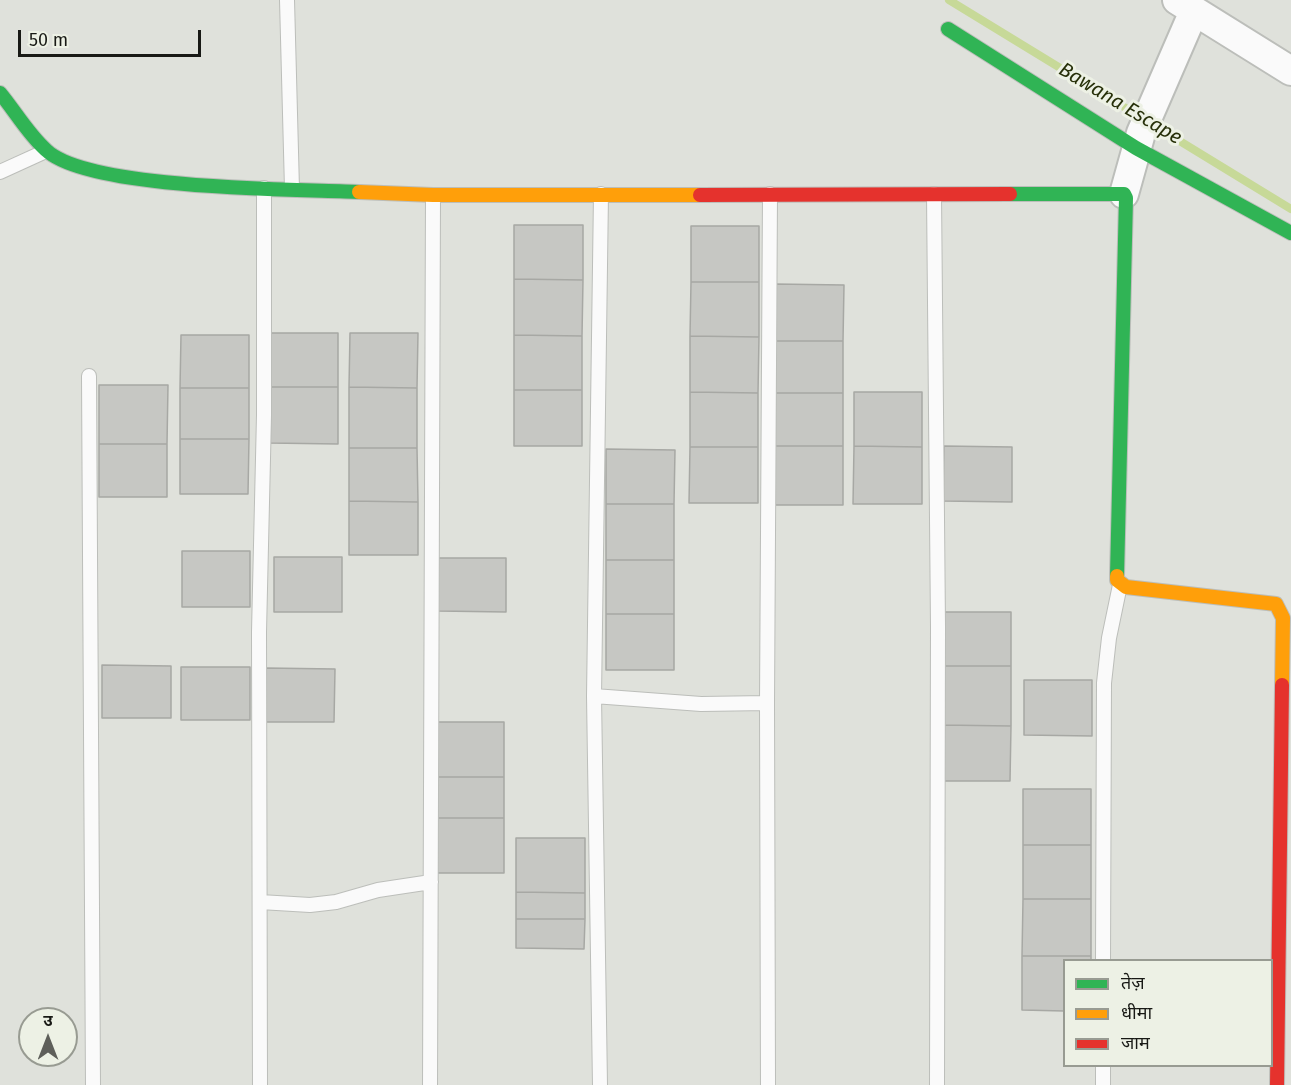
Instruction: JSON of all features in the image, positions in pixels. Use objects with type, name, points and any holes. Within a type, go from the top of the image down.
[{"type":"street","points":[[1277,1085],[1283,618],[1280,609],[1268,601],[1120,585],[1116,571],[1116,547],[1124,343],[1126,198],[1124,194],[1138,141],[1186,13],[1291,71]]},
{"type":"street","points":[[948,29],[1291,232]]},
{"type":"street","points":[[0,93],[45,151],[74,167],[114,177],[264,188],[433,195],[770,192],[1124,194]]},
{"type":"lane","points":[[287,0],[292,189]]},
{"type":"lane","points":[[0,172],[45,151]]},
{"type":"lane","points":[[260,1085],[259,632],[264,415],[264,188]]},
{"type":"lane","points":[[768,1085],[767,703],[770,192]]},
{"type":"lane","points":[[600,1085],[594,696],[601,194]]},
{"type":"lane","points":[[934,194],[938,627],[937,1085]]},
{"type":"lane","points":[[429,1085],[433,195]]},
{"type":"lane","points":[[89,376],[93,1085]]},
{"type":"lane","points":[[1103,959],[1104,683],[1109,638],[1120,585]]},
{"type":"lane","points":[[594,696],[700,704],[767,703]]},
{"type":"lane","points":[[260,902],[310,905],[336,902],[378,890],[431,882]]},
{"type":"lane","points":[[1103,1067],[1103,1085]]},
{"type":"building","points":[[514,225],[583,225],[583,280],[514,279]]},
{"type":"building","points":[[691,226],[759,226],[759,282],[691,282]]},
{"type":"building","points":[[514,279],[583,280],[582,336],[514,335]]},
{"type":"building","points":[[691,282],[759,282],[759,337],[690,336]]},
{"type":"building","points":[[775,284],[844,285],[843,341],[775,341]]},
{"type":"building","points":[[270,333],[338,333],[338,387],[269,387]]},
{"type":"building","points":[[350,333],[418,333],[417,388],[349,387]]},
{"type":"building","points":[[181,335],[249,335],[249,388],[180,388]]},
{"type":"building","points":[[514,335],[582,336],[582,390],[514,390]]},
{"type":"building","points":[[690,336],[759,337],[758,393],[690,392]]},
{"type":"building","points":[[775,341],[843,341],[843,393],[775,393]]},
{"type":"building","points":[[99,385],[168,385],[167,444],[99,444]]},
{"type":"building","points":[[269,387],[338,387],[338,444],[269,443]]},
{"type":"building","points":[[349,387],[417,388],[417,448],[349,448]]},
{"type":"building","points":[[180,388],[249,388],[249,439],[180,439]]},
{"type":"building","points":[[514,390],[582,390],[582,446],[514,446]]},
{"type":"building","points":[[690,392],[758,393],[758,447],[690,447]]},
{"type":"building","points":[[854,392],[922,392],[922,447],[854,446]]},
{"type":"building","points":[[775,393],[843,393],[843,446],[775,446]]},
{"type":"building","points":[[180,439],[249,439],[248,494],[180,494]]},
{"type":"building","points":[[99,444],[167,444],[167,497],[99,497]]},
{"type":"building","points":[[775,446],[843,446],[843,505],[774,505]]},
{"type":"building","points":[[854,446],[922,447],[922,504],[853,504]]},
{"type":"building","points":[[944,446],[1012,447],[1012,502],[943,501]]},
{"type":"building","points":[[690,447],[758,447],[758,503],[689,503]]},
{"type":"building","points":[[349,448],[417,448],[418,502],[349,501]]},
{"type":"building","points":[[606,449],[675,450],[674,504],[606,504]]},
{"type":"building","points":[[349,501],[418,502],[418,555],[349,555]]},
{"type":"building","points":[[606,504],[674,504],[674,560],[606,560]]},
{"type":"building","points":[[182,551],[250,551],[250,607],[182,607]]},
{"type":"building","points":[[274,557],[342,557],[342,612],[274,612]]},
{"type":"building","points":[[438,558],[506,558],[506,612],[438,611]]},
{"type":"building","points":[[606,560],[674,560],[674,614],[606,614]]},
{"type":"building","points":[[943,612],[1011,612],[1011,666],[943,666]]},
{"type":"building","points":[[606,614],[674,614],[674,670],[606,670]]},
{"type":"building","points":[[102,665],[171,666],[171,718],[102,718]]},
{"type":"building","points":[[943,666],[1011,666],[1011,726],[942,725]]},
{"type":"building","points":[[181,667],[250,667],[250,720],[181,720]]},
{"type":"building","points":[[266,668],[335,669],[334,722],[266,722]]},
{"type":"building","points":[[1024,680],[1092,680],[1092,736],[1024,735]]},
{"type":"building","points":[[436,722],[504,722],[504,777],[436,777]]},
{"type":"building","points":[[942,725],[1011,726],[1010,781],[942,781]]},
{"type":"building","points":[[436,777],[504,777],[504,818],[436,818]]},
{"type":"building","points":[[1023,789],[1091,789],[1091,845],[1023,845]]},
{"type":"building","points":[[436,818],[504,818],[504,873],[436,873]]},
{"type":"building","points":[[516,838],[585,838],[585,893],[516,892]]},
{"type":"building","points":[[1023,845],[1091,845],[1091,899],[1023,899]]},
{"type":"building","points":[[516,892],[585,893],[585,919],[516,919]]},
{"type":"building","points":[[1023,899],[1091,899],[1091,956],[1022,956]]},
{"type":"building","points":[[516,919],[585,919],[584,949],[516,948]]},
{"type":"building","points":[[1022,956],[1091,956],[1091,959],[1063,959],[1063,1011],[1022,1010]]},
{"type":"waterway","name":"Bawana Escape","points":[[949,0],[1291,209]]},
{"type":"traffic: fast","points":[[948,29],[1136,148],[1291,233]]},
{"type":"traffic: fast","points":[[0,93],[27,130],[46,150],[69,163],[104,173],[194,185],[359,192]]},
{"type":"traffic: fast","points":[[1010,194],[1124,194],[1126,198],[1117,576]]},
{"type":"traffic: slow","points":[[359,192],[433,195],[700,195]]},
{"type":"traffic: slow","points":[[1117,576],[1117,580],[1126,587],[1276,604],[1283,618],[1282,685]]},
{"type":"traffic: jam","points":[[700,195],[1010,194]]},
{"type":"traffic: jam","points":[[1277,1085],[1282,685]]}]
